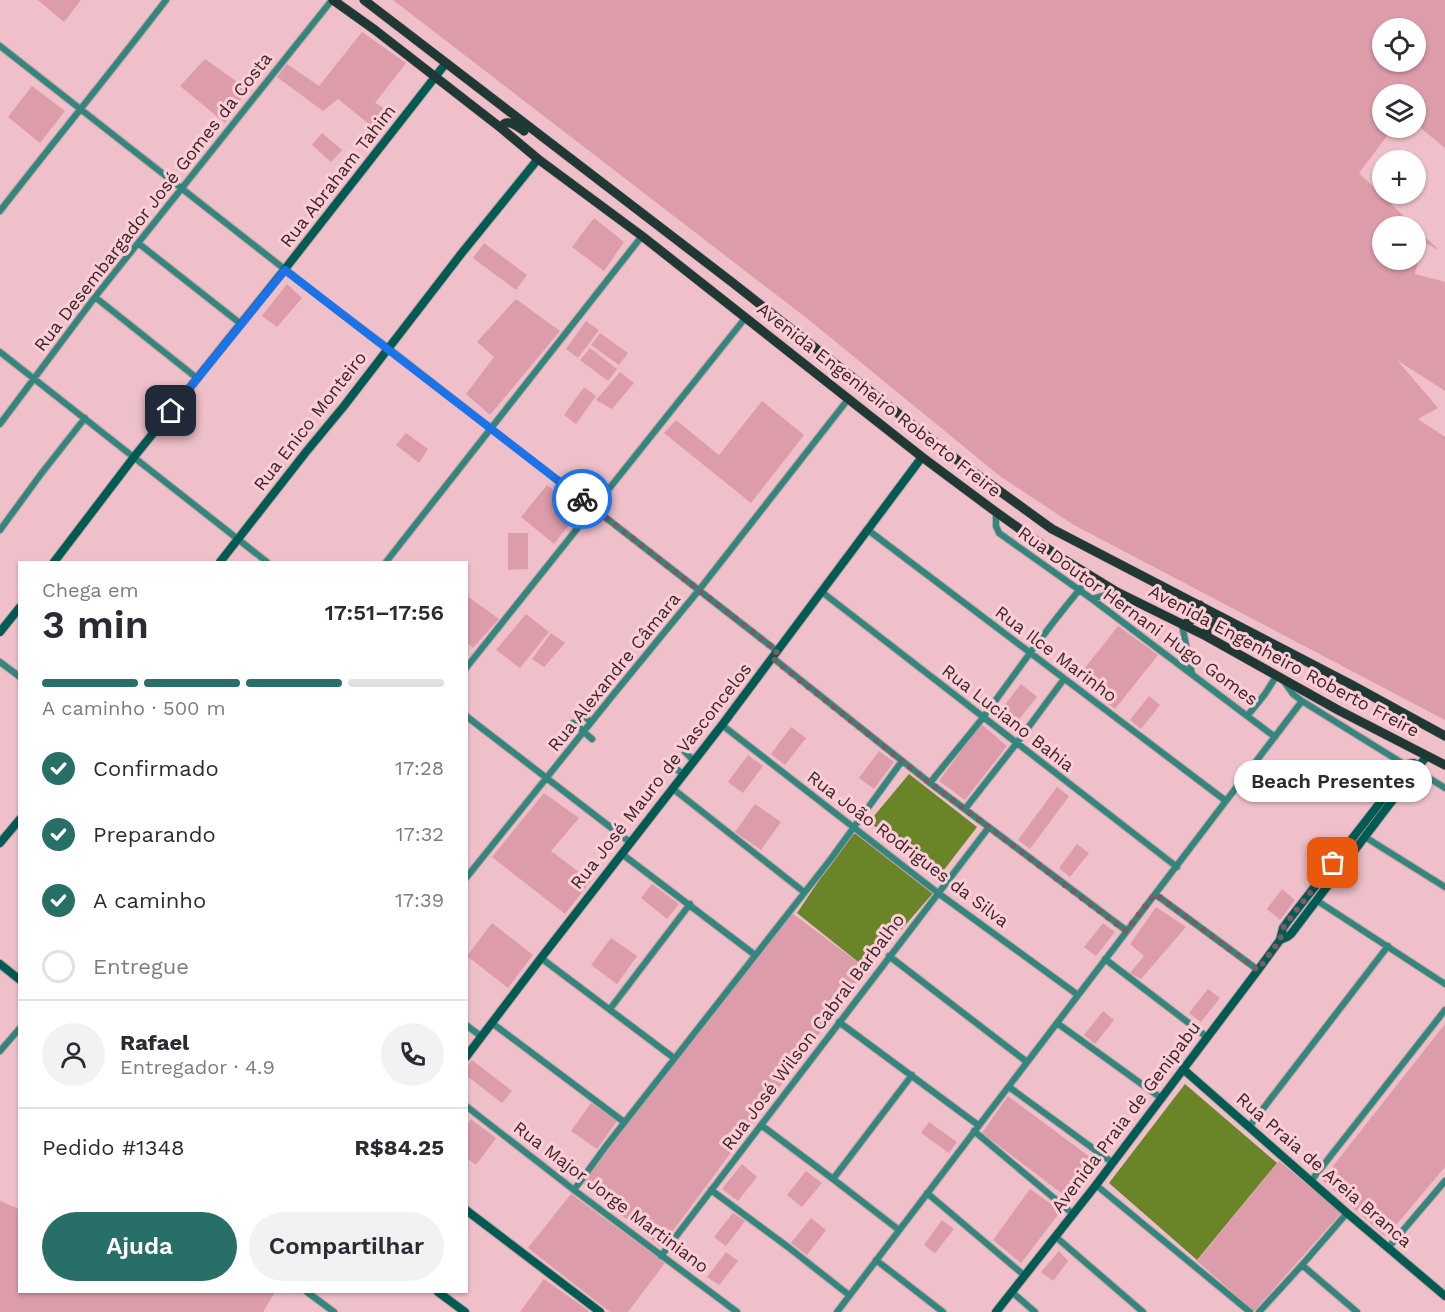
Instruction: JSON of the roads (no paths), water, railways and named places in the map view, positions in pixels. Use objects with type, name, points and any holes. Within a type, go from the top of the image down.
[{"type":"main road","name":"Avenida Engenheiro Roberto Freire","points":[[333,0],[375,30],[538,159],[642,236],[922,456],[1055,554],[1118,592],[1206,636],[1338,710],[1445,765]]},
{"type":"main road","name":"Avenida Engenheiro Roberto Freire","points":[[364,0],[733,283],[961,463],[1052,529],[1445,736]]},
{"type":"main road","name":"Rua Abraham Tahim","points":[[55,561],[134,457],[285,270],[446,63]]},
{"type":"main road","points":[[501,128],[507,122],[512,123],[545,145],[555,147]]},
{"type":"main road","name":"Rua Enico Monteiro","points":[[221,561],[538,159]]},
{"type":"main road","name":"Rua José Mauro de Vasconcelos","points":[[468,1054],[694,761],[922,456]]},
{"type":"main road","points":[[1183,625],[1197,616],[1200,605]]},
{"type":"main road","points":[[0,632],[18,610]]},
{"type":"main road","points":[[1206,636],[1208,628],[1214,623],[1251,641],[1265,640]]},
{"type":"main road","name":"Avenida Praia de Genipabu","points":[[996,1312],[1074,1214],[1258,970],[1280,940],[1283,928],[1288,921],[1412,769],[1427,756]]},
{"type":"main road","name":"Avenida Praia de Genipabu","points":[[1280,940],[1291,934],[1365,837],[1412,769]]},
{"type":"main road","points":[[0,843],[18,821]]},
{"type":"main road","points":[[0,964],[18,978]]},
{"type":"main road","name":"Rua Praia de Areia Branca","points":[[1183,1069],[1445,1296]]},
{"type":"main road","points":[[468,1212],[600,1312]]},
{"type":"main road","points":[[439,1293],[465,1312]]},
{"type":"street","points":[[0,211],[166,0]]},
{"type":"street","name":"Rua Desembargador José Gomes da Costa","points":[[0,424],[95,297],[333,0]]},
{"type":"street","points":[[0,46],[699,590],[930,783],[1126,931]]},
{"type":"street","points":[[387,561],[642,236]]},
{"type":"street","points":[[138,243],[241,324]]},
{"type":"street","points":[[95,297],[198,379]]},
{"type":"street","points":[[468,666],[746,317]]},
{"type":"street","points":[[0,352],[266,561]]},
{"type":"street","name":"Rua Alexandre Câmara","points":[[468,876],[699,590],[849,398]]},
{"type":"street","points":[[0,530],[85,418]]},
{"type":"street","name":"Rua Doutor Hernani Hugo Gomes","points":[[996,512],[996,526],[999,533],[1092,599],[1275,737]]},
{"type":"street","name":"Rua Ilce Marinho","points":[[868,530],[1226,801]]},
{"type":"street","points":[[930,783],[1091,576]]},
{"type":"street","name":"Rua Luciano Bahia","points":[[822,592],[1177,867]]},
{"type":"street","points":[[1092,599],[1118,592]]},
{"type":"street","points":[[1183,625],[1192,674]]},
{"type":"street","points":[[0,662],[18,676]]},
{"type":"street","points":[[1248,715],[1279,676],[1293,694],[1302,701],[1445,788]]},
{"type":"street","points":[[965,809],[1064,679]]},
{"type":"street","points":[[837,1312],[1302,701]]},
{"type":"street","points":[[581,714],[591,722]]},
{"type":"street","points":[[468,719],[631,843]]},
{"type":"street","points":[[573,723],[592,739]]},
{"type":"street","name":"Rua João Rodrigues da Silva","points":[[722,724],[938,893],[1078,995]]},
{"type":"street","points":[[685,752],[694,761]]},
{"type":"street","points":[[574,1190],[903,761]]},
{"type":"street","points":[[672,766],[683,774]]},
{"type":"street","points":[[672,788],[804,892]]},
{"type":"street","name":"Rua José Wilson Cabral Barbalho","points":[[661,1256],[988,827]]},
{"type":"street","points":[[1365,837],[1445,887]]},
{"type":"street","points":[[622,854],[755,955]]},
{"type":"street","points":[[1155,894],[1258,970]]},
{"type":"street","points":[[1316,900],[1445,984]]},
{"type":"street","points":[[610,1009],[690,904]]},
{"type":"street","points":[[1249,1127],[1388,946]]},
{"type":"street","points":[[889,956],[1027,1062]]},
{"type":"street","points":[[541,958],[674,1058]]},
{"type":"street","points":[[1105,959],[1207,1037]]},
{"type":"street","points":[[1311,1181],[1445,1010]]},
{"type":"street","points":[[839,1022],[912,1075],[1074,1214]]},
{"type":"street","points":[[492,1023],[624,1122]]},
{"type":"street","points":[[1057,1023],[1161,1098]]},
{"type":"street","points":[[468,1026],[482,1037]]},
{"type":"street","points":[[0,1050],[18,1030]]},
{"type":"street","points":[[833,1179],[912,1075]]},
{"type":"street","points":[[1009,1087],[1113,1163]]},
{"type":"street","name":"Rua Major Jorge Martiniano","points":[[468,1108],[737,1312]]},
{"type":"street","points":[[760,1125],[898,1230]]},
{"type":"street","points":[[1388,1248],[1445,1181]]},
{"type":"street","points":[[1096,1185],[1250,1312]]},
{"type":"street","points":[[711,1190],[849,1295]]},
{"type":"street","points":[[927,1193],[1025,1276]]},
{"type":"street","points":[[1259,1312],[1347,1213]]},
{"type":"street","points":[[1056,1237],[1143,1312]]},
{"type":"street","points":[[876,1260],[943,1312]]},
{"type":"street","points":[[1302,1265],[1357,1312]]},
{"type":"street","points":[[1012,1292],[1035,1312]]},
{"type":"street","points":[[308,1293],[334,1312]]},
{"type":"place","name":"Beach Presentes","points":[[1333,863]]}]
